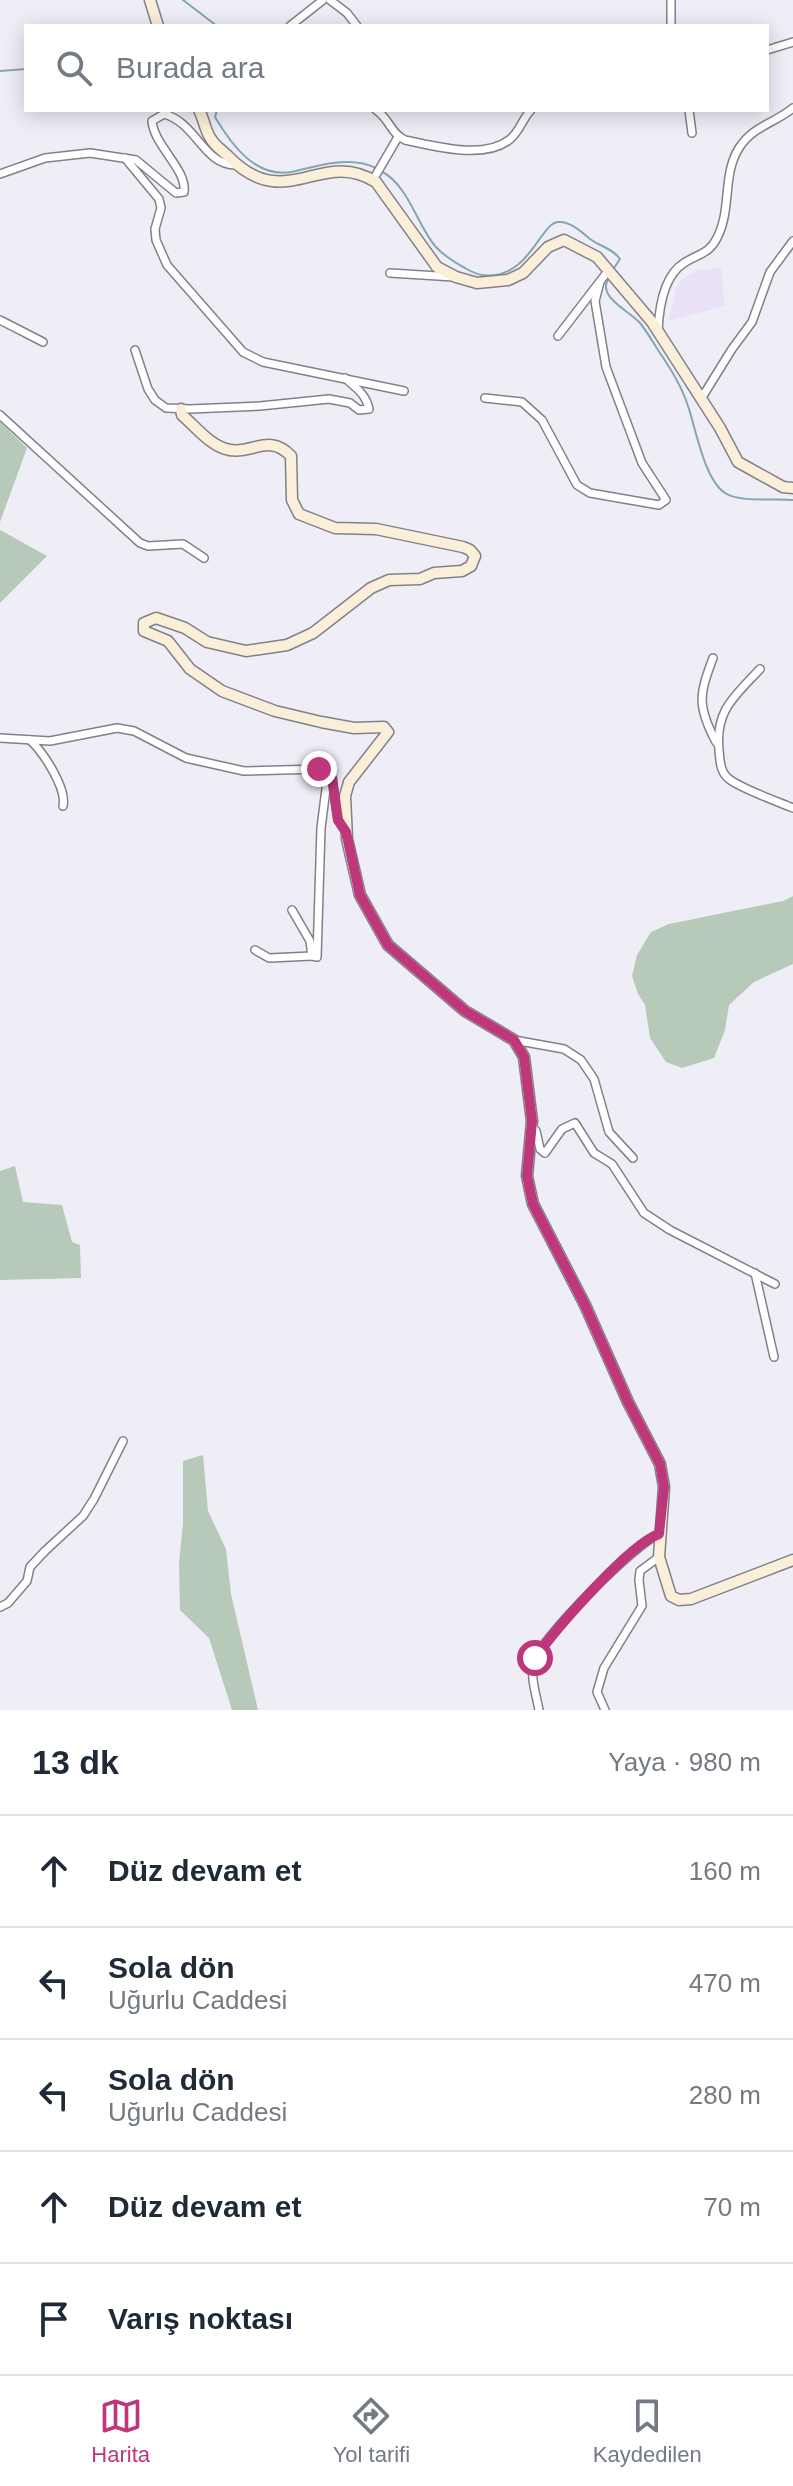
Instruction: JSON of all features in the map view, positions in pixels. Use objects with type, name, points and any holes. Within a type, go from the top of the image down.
[{"type":"street","points":[[150,0],[157,24]]},
{"type":"street","points":[[293,24],[323,0]]},
{"type":"street","points":[[330,0],[355,24]]},
{"type":"street","points":[[671,0],[671,24]]},
{"type":"street","points":[[769,49],[793,42]]},
{"type":"street","points":[[658,331],[663,300],[675,272],[682,264],[704,255],[718,236],[726,213],[730,168],[739,148],[760,126],[793,108]]},
{"type":"street","points":[[200,112],[210,138],[236,165],[253,177],[269,182],[342,172],[374,177],[437,267],[456,277],[477,283],[508,280],[523,273],[548,247],[564,240],[597,257],[658,331],[738,462],[783,487],[793,488]]},
{"type":"street","points":[[380,112],[398,137],[430,145],[487,149],[510,140],[530,112]]},
{"type":"street","points":[[689,112],[692,133]]},
{"type":"street","points":[[0,174],[45,158],[90,153],[136,160],[176,193],[184,192],[181,178],[153,131],[152,121],[164,114],[179,118],[216,160],[226,165],[236,165]]},
{"type":"street","points":[[374,177],[398,137]]},
{"type":"street","points":[[125,158],[159,199],[161,208],[155,229],[156,240],[167,265],[243,352],[263,362],[404,391]]},
{"type":"street","points":[[701,399],[752,322],[770,272],[793,241]]},
{"type":"street","points":[[558,336],[608,271]]},
{"type":"street","points":[[390,273],[456,277]]},
{"type":"street","points":[[485,398],[522,402],[542,420],[577,485],[590,493],[659,505],[666,500],[642,463],[606,367],[595,301],[600,282]]},
{"type":"street","points":[[0,320],[43,342]]},
{"type":"street","points":[[135,350],[148,389],[155,400],[166,408],[260,406],[329,399],[350,403],[359,410],[369,409],[368,401],[343,377]]},
{"type":"street","points":[[181,409],[182,415],[216,445],[232,451],[269,444],[286,451],[291,456],[292,500],[299,514],[335,528],[376,529],[436,544],[463,547],[475,556],[471,566],[462,571],[434,573],[420,579],[389,580],[371,588],[313,633],[287,645],[246,651],[207,642],[185,628],[164,620],[151,619],[144,623],[144,631],[168,641],[190,669],[222,691],[275,711],[321,722],[354,728],[384,727],[388,732],[349,782],[345,796],[346,832],[360,895],[388,945],[465,1011],[514,1040],[564,1049],[581,1060],[594,1079],[609,1132],[633,1158]]},
{"type":"street","points":[[0,415],[102,505],[140,543],[148,546],[183,544],[204,558]]},
{"type":"street","points":[[713,658],[700,706],[718,747]]},
{"type":"street","points":[[760,669],[725,707],[720,720],[718,747],[721,768],[729,779],[793,808]]},
{"type":"street","points":[[0,738],[50,741],[117,728],[134,731],[186,758],[244,771],[322,771],[332,778],[338,820],[346,832]]},
{"type":"street","points":[[30,740],[42,750],[65,798],[63,806]]},
{"type":"street","points":[[255,950],[269,958],[317,957],[321,828],[327,781],[322,771]]},
{"type":"street","points":[[292,910],[310,941],[312,956]]},
{"type":"street","points":[[514,1040],[524,1057],[532,1126],[527,1176],[533,1204],[660,1464],[664,1487],[659,1557],[671,1596],[679,1600],[691,1599],[793,1560]]},
{"type":"street","points":[[532,1126],[540,1149],[545,1153],[562,1129],[575,1123],[594,1153],[612,1164],[644,1213],[670,1230],[775,1284]]},
{"type":"street","points":[[755,1273],[774,1357]]},
{"type":"street","points":[[0,1607],[8,1603],[27,1581],[30,1567],[83,1516],[123,1441]]},
{"type":"street","points":[[539,1710],[532,1672],[535,1658],[553,1633],[619,1565],[649,1537],[659,1534]]},
{"type":"street","points":[[605,1710],[597,1692],[604,1668],[642,1606],[640,1571],[659,1557]]},
{"type":"shaded area","points":[[721,268],[725,306],[669,321],[676,289],[682,279],[698,270]]},
{"type":"green space","points":[[0,422],[27,448],[0,522]]},
{"type":"green space","points":[[0,530],[47,556],[0,603]]},
{"type":"green space","points":[[793,896],[793,964],[754,982],[729,1005],[725,1030],[714,1058],[682,1068],[666,1062],[650,1038],[645,1005],[632,976],[637,955],[651,932],[669,924],[783,901]]},
{"type":"green space","points":[[15,1166],[23,1202],[62,1205],[72,1242],[80,1245],[81,1278],[0,1280],[0,1171]]},
{"type":"green space","points":[[203,1455],[208,1511],[226,1549],[231,1594],[258,1710],[232,1710],[209,1638],[180,1610],[183,1461]]},
{"type":"waterway","points":[[183,0],[214,24]]},
{"type":"waterway","points":[[0,71],[24,69]]},
{"type":"waterway","points":[[216,112],[215,117],[237,148],[266,170],[291,172],[350,162],[376,168]]},
{"type":"waterway","points":[[381,171],[399,186],[435,246],[473,272],[498,274],[511,269],[522,261],[551,225],[558,222],[571,225],[613,252],[620,259],[614,268]]},
{"type":"waterway","points":[[609,277],[606,286],[608,294],[640,323],[678,383],[707,467],[718,487],[740,498],[793,500]]},
{"type":"route","points":[[319,769],[332,778],[338,820],[346,832],[360,895],[388,945],[465,1011],[514,1040],[524,1057],[532,1121],[527,1176],[533,1204],[660,1464],[664,1487],[659,1534],[649,1537],[619,1565],[553,1633],[535,1658]]}]
